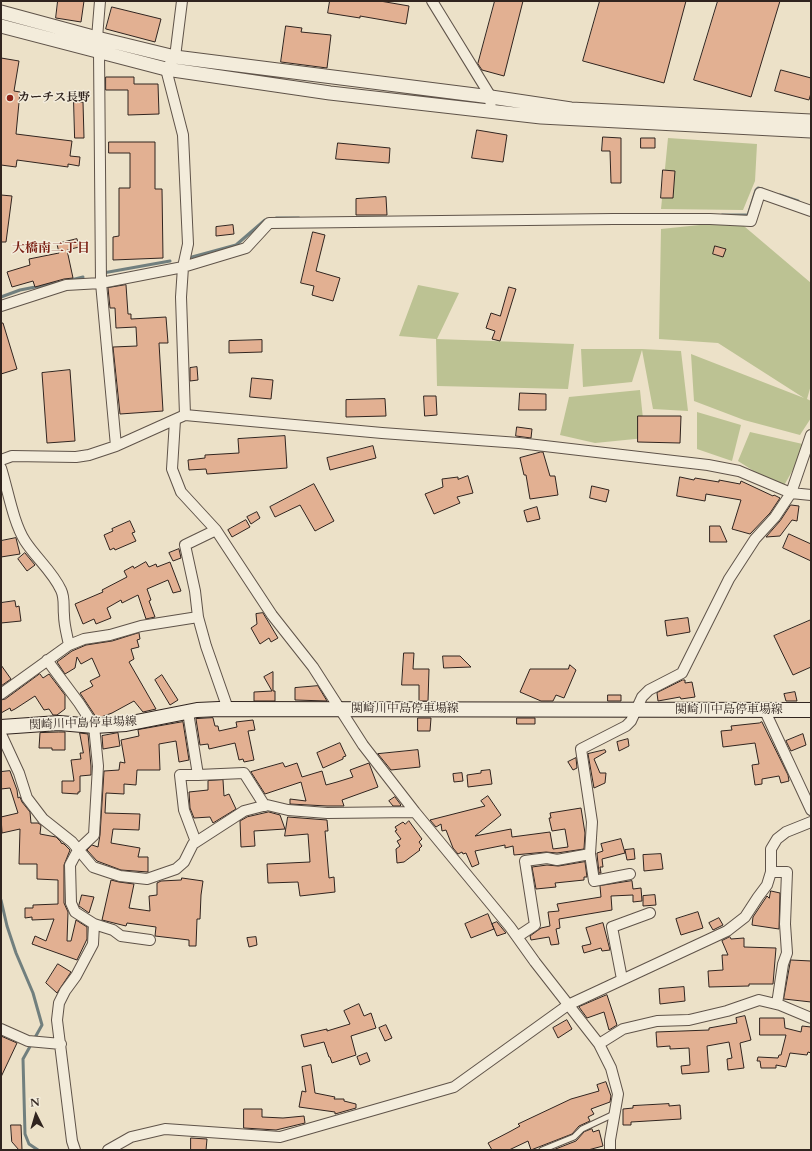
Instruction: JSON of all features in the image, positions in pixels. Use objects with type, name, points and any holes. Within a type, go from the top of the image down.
[{"type":"main road","name":"関崎川中島停車場線","points":[[1,727],[59,723],[94,726],[126,724],[197,710],[228,709],[811,710]]},
{"type":"street","points":[[100,1],[97,38],[99,52],[101,282],[116,446]]},
{"type":"street","points":[[166,69],[175,57],[182,1]]},
{"type":"street","points":[[432,1],[491,97],[490,112]]},
{"type":"street","points":[[1,12],[175,57],[491,97],[571,110],[811,121]]},
{"type":"street","points":[[1,26],[166,69],[330,93],[541,117],[811,131]]},
{"type":"street","points":[[166,69],[183,135],[188,244],[183,267],[181,297],[185,415]]},
{"type":"street","points":[[1,306],[66,285],[101,282],[183,267],[246,248],[269,223],[612,219],[710,219],[751,222],[760,193],[811,211]]},
{"type":"street","points":[[1,460],[12,456],[76,457],[89,455],[116,446],[185,415],[382,433],[519,443],[708,465],[739,471],[791,493],[811,495]]},
{"type":"street","points":[[175,420],[172,469],[181,492],[216,530],[272,615],[313,667],[363,745],[415,812],[517,937],[599,1044],[611,1068],[618,1094],[610,1140],[610,1150]]},
{"type":"street","points":[[630,874],[594,881],[590,854],[592,822],[581,749],[626,726],[631,721],[642,697],[649,690],[682,673],[729,579],[755,539],[775,517],[791,493],[811,435]]},
{"type":"street","points":[[1,468],[17,524],[25,540],[55,579],[62,592],[64,601],[65,629],[69,645]]},
{"type":"street","points":[[216,530],[185,545],[195,591],[198,618],[228,709]]},
{"type":"street","points":[[1,694],[69,645],[84,639],[110,635],[141,626],[198,618]]},
{"type":"street","points":[[47,660],[94,726],[98,766],[94,835],[78,850],[70,864],[71,903],[75,912],[94,924],[112,930],[121,936],[150,940]]},
{"type":"street","points":[[764,709],[811,810]]},
{"type":"street","points":[[188,712],[198,774]]},
{"type":"street","points":[[1,734],[19,773],[27,798],[43,819],[72,842],[92,867],[120,876],[147,878],[176,869],[184,862],[193,844],[244,811],[265,806],[288,810],[326,813],[415,812]]},
{"type":"street","points":[[196,842],[184,810],[180,775],[244,773],[265,806]]},
{"type":"street","points":[[108,1150],[131,1137],[165,1129],[280,1137],[454,1087],[568,1005],[727,931],[745,917],[767,885],[771,872],[770,849],[777,839],[786,832],[811,822]]},
{"type":"street","points":[[517,937],[534,926],[525,861],[547,858],[557,860],[590,854]]},
{"type":"street","points":[[771,872],[786,872],[785,924],[787,953],[783,964],[777,1004]]},
{"type":"street","points":[[622,979],[612,927],[650,913]]},
{"type":"street","points":[[75,1150],[72,1142],[57,1020],[60,1003],[65,990],[76,976],[93,944],[94,924]]},
{"type":"street","points":[[599,1044],[623,1029],[657,1021],[689,1020],[727,1011],[758,1000],[777,1004],[811,1018]]},
{"type":"street","points":[[1,1029],[31,1042],[60,1044]]},
{"type":"lane","points":[[542,1150],[574,1136],[582,1129],[615,1113]]},
{"type":"green space","points":[[668,138],[757,144],[755,181],[743,210],[661,209]]},
{"type":"green space","points":[[738,221],[811,283],[811,385],[807,399],[811,401],[811,418],[800,435],[744,420],[694,401],[691,354],[804,398],[718,343],[659,339],[661,229]]},
{"type":"green space","points":[[418,285],[459,293],[437,339],[574,344],[568,389],[437,386],[436,339],[399,336]]},
{"type":"green space","points":[[581,349],[642,349],[681,351],[688,411],[653,409],[642,350],[632,382],[583,387]]},
{"type":"green space","points":[[640,390],[645,438],[595,443],[560,435],[569,397]]},
{"type":"green space","points":[[697,412],[741,425],[732,461],[697,449]]},
{"type":"green space","points":[[750,432],[807,445],[782,489],[738,461]]},
{"type":"building","points":[[58,1],[84,1],[81,22],[56,18]]},
{"type":"building","points":[[330,1],[380,1],[409,6],[406,24],[360,16],[360,18],[328,13]]},
{"type":"building","points":[[495,1],[523,1],[504,76],[482,70],[478,64]]},
{"type":"building","points":[[600,1],[686,1],[664,83],[583,61]]},
{"type":"building","points":[[718,1],[780,1],[751,97],[694,80]]},
{"type":"building","points":[[112,7],[161,19],[155,42],[106,29]]},
{"type":"building","points":[[286,26],[302,28],[301,32],[331,35],[327,68],[281,62]]},
{"type":"building","points":[[1,58],[19,61],[14,91],[20,92],[16,134],[72,141],[70,156],[80,157],[79,166],[68,164],[68,167],[17,160],[16,167],[1,165]]},
{"type":"building","points":[[781,70],[811,78],[811,93],[809,100],[775,91]]},
{"type":"building","points":[[106,77],[134,77],[134,84],[158,84],[159,114],[128,115],[128,90],[106,90]]},
{"type":"building","points":[[74,102],[83,102],[84,138],[75,138]]},
{"type":"building","points":[[477,130],[507,135],[503,162],[472,158]]},
{"type":"building","points":[[603,137],[621,138],[621,183],[611,183],[610,151],[602,151]]},
{"type":"building","points":[[641,138],[655,138],[655,148],[641,148]]},
{"type":"building","points":[[109,142],[155,142],[155,189],[162,189],[163,258],[113,260],[113,237],[119,236],[119,188],[130,188],[130,153],[109,153]]},
{"type":"building","points":[[338,143],[390,148],[389,163],[336,159]]},
{"type":"building","points":[[663,170],[675,171],[673,198],[661,198]]},
{"type":"building","points":[[1,195],[12,196],[6,242],[1,242]]},
{"type":"building","points":[[386,197],[387,215],[356,215],[356,199]]},
{"type":"building","points":[[233,225],[234,234],[216,236],[216,227]]},
{"type":"building","points":[[313,232],[325,235],[316,271],[340,278],[333,301],[312,295],[314,286],[301,283]]},
{"type":"building","points":[[77,239],[79,247],[67,250],[73,278],[35,287],[33,281],[12,287],[7,272],[30,265],[29,259],[59,253],[57,244]]},
{"type":"building","points":[[715,246],[726,249],[723,257],[713,254]]},
{"type":"building","points":[[126,285],[128,314],[131,314],[131,319],[166,317],[168,343],[159,343],[163,411],[120,414],[113,347],[137,346],[136,327],[116,328],[115,308],[110,308],[108,288]]},
{"type":"building","points":[[509,287],[516,289],[500,341],[492,339],[495,331],[486,328],[491,313],[500,316]]},
{"type":"building","points":[[1,323],[3,323],[17,369],[1,374]]},
{"type":"building","points":[[262,340],[262,352],[229,353],[229,341]]},
{"type":"building","points":[[197,367],[198,380],[190,381],[190,368]]},
{"type":"building","points":[[70,370],[75,441],[47,443],[42,373]]},
{"type":"building","points":[[252,378],[273,380],[271,399],[250,397]]},
{"type":"building","points":[[520,393],[546,394],[546,410],[519,410]]},
{"type":"building","points":[[424,396],[436,396],[437,415],[425,416]]},
{"type":"building","points":[[385,399],[386,416],[346,417],[346,400]]},
{"type":"building","points":[[638,416],[681,416],[680,443],[638,442]]},
{"type":"building","points":[[517,427],[532,429],[531,438],[516,436]]},
{"type":"building","points":[[285,436],[287,468],[207,474],[206,469],[189,470],[188,460],[205,458],[205,455],[239,453],[238,439]]},
{"type":"building","points":[[373,446],[376,458],[330,470],[327,458]]},
{"type":"building","points":[[543,452],[550,476],[555,476],[558,495],[530,499],[526,475],[524,475],[520,458]]},
{"type":"building","points":[[468,476],[473,493],[457,497],[460,503],[434,514],[425,494],[443,487],[442,479],[458,477],[458,479]]},
{"type":"building","points":[[680,477],[719,482],[719,480],[740,484],[741,481],[780,498],[770,513],[750,534],[732,529],[741,500],[706,494],[705,501],[677,496]]},
{"type":"building","points":[[314,484],[334,521],[315,531],[300,505],[275,517],[270,507]]},
{"type":"building","points":[[592,486],[609,490],[606,502],[590,498]]},
{"type":"building","points":[[791,505],[799,506],[797,521],[792,520],[780,536],[766,537],[780,521]]},
{"type":"building","points":[[537,507],[540,519],[527,522],[524,511]]},
{"type":"building","points":[[257,512],[260,518],[251,524],[247,517]]},
{"type":"building","points":[[246,520],[250,527],[232,537],[228,530]]},
{"type":"building","points":[[130,521],[135,532],[132,533],[136,541],[115,550],[114,548],[110,550],[104,535],[113,531],[112,529]]},
{"type":"building","points":[[710,526],[720,526],[727,542],[710,542]]},
{"type":"building","points":[[789,534],[811,544],[811,561],[783,548]]},
{"type":"building","points":[[16,538],[20,554],[1,557],[1,541]]},
{"type":"building","points":[[179,549],[181,558],[173,561],[169,553]]},
{"type":"building","points":[[25,553],[35,565],[27,571],[18,559]]},
{"type":"building","points":[[146,562],[149,567],[156,564],[157,567],[170,562],[181,591],[173,593],[168,580],[147,589],[151,600],[149,601],[155,617],[146,619],[138,595],[122,603],[121,600],[107,608],[111,618],[96,624],[94,619],[83,624],[75,604],[103,592],[102,590],[127,577],[124,571],[133,566],[134,568]]},
{"type":"building","points":[[15,601],[16,607],[19,606],[21,621],[1,623],[1,603]]},
{"type":"building","points":[[263,613],[278,638],[271,642],[269,638],[260,644],[251,628],[257,624],[256,614]]},
{"type":"building","points":[[688,618],[690,632],[667,636],[665,621]]},
{"type":"building","points":[[811,620],[811,667],[793,675],[774,636]]},
{"type":"building","points":[[139,633],[140,639],[137,640],[139,647],[131,649],[134,659],[129,662],[156,709],[143,712],[134,701],[112,713],[101,717],[96,717],[80,693],[93,686],[90,681],[100,676],[92,658],[81,664],[77,657],[75,668],[65,674],[57,662],[72,651],[86,645],[112,641]]},
{"type":"building","points":[[404,653],[414,653],[413,669],[429,669],[428,701],[419,701],[419,685],[402,685]]},
{"type":"building","points":[[443,656],[460,656],[471,667],[444,668]]},
{"type":"building","points":[[1,665],[11,679],[1,686]]},
{"type":"building","points":[[570,665],[576,670],[564,698],[556,695],[553,701],[541,701],[520,692],[530,669],[568,669]]},
{"type":"building","points":[[273,672],[273,691],[275,691],[275,701],[254,701],[254,692],[272,691],[264,677]]},
{"type":"building","points":[[40,674],[43,678],[49,674],[65,695],[65,709],[57,715],[53,715],[49,709],[44,710],[35,696],[11,711],[10,708],[1,713],[1,700],[5,699]]},
{"type":"building","points":[[162,675],[178,700],[170,705],[155,680]]},
{"type":"building","points":[[685,680],[685,683],[692,682],[695,697],[681,699],[680,697],[658,701],[657,693]]},
{"type":"building","points":[[318,686],[327,701],[295,700],[295,688]]},
{"type":"building","points":[[795,692],[797,701],[786,701],[784,694]]},
{"type":"building","points":[[608,695],[621,695],[621,701],[608,701]]},
{"type":"building","points":[[213,718],[215,726],[218,726],[219,731],[237,727],[236,722],[253,720],[255,730],[248,731],[254,760],[244,762],[243,759],[239,760],[235,743],[209,749],[208,744],[200,745],[196,719]]},
{"type":"building","points":[[418,718],[431,718],[430,731],[418,731]]},
{"type":"building","points":[[517,718],[535,718],[535,724],[517,724]]},
{"type":"building","points":[[183,722],[189,760],[179,762],[176,741],[159,744],[160,770],[137,770],[136,785],[124,784],[124,794],[106,793],[105,813],[140,814],[139,830],[113,829],[111,843],[140,848],[138,857],[148,857],[148,872],[121,870],[97,861],[87,850],[92,845],[98,847],[104,771],[119,770],[120,762],[125,763],[121,740],[139,736],[138,730]]},
{"type":"building","points":[[762,722],[788,775],[789,781],[781,783],[779,776],[762,779],[762,784],[755,785],[752,765],[759,764],[755,743],[723,747],[721,731],[732,730],[731,726]]},
{"type":"building","points":[[65,732],[65,750],[39,748],[40,733]]},
{"type":"building","points":[[80,733],[88,734],[91,775],[80,776],[80,792],[78,792],[78,794],[62,793],[62,781],[74,781],[71,760],[81,759],[80,753],[83,753]]},
{"type":"building","points":[[118,733],[120,746],[103,749],[102,736]]},
{"type":"building","points":[[803,734],[806,745],[791,751],[786,741]]},
{"type":"building","points":[[628,739],[629,746],[619,751],[617,742]]},
{"type":"building","points":[[340,743],[346,756],[343,757],[343,759],[323,768],[317,753]]},
{"type":"building","points":[[418,750],[420,767],[391,770],[378,754]]},
{"type":"building","points":[[605,750],[606,752],[594,759],[600,773],[606,773],[605,783],[594,788],[588,754]]},
{"type":"building","points":[[576,758],[577,768],[573,770],[568,762]]},
{"type":"building","points":[[283,763],[285,767],[297,763],[302,777],[322,771],[326,785],[353,777],[350,770],[369,763],[378,787],[342,800],[344,806],[290,804],[290,799],[306,801],[301,782],[265,794],[251,772]]},
{"type":"building","points":[[490,770],[492,784],[468,787],[467,775]]},
{"type":"building","points":[[10,771],[17,790],[18,798],[20,797],[30,812],[31,823],[38,823],[41,825],[40,834],[56,837],[70,850],[64,865],[64,903],[68,912],[67,941],[71,941],[76,920],[87,927],[87,939],[77,960],[32,944],[35,936],[46,941],[54,919],[32,920],[32,917],[25,918],[25,908],[33,908],[33,905],[58,904],[58,880],[37,879],[37,864],[19,864],[20,829],[2,833],[1,817],[18,813],[10,788],[1,789],[1,772]]},
{"type":"building","points":[[462,773],[463,781],[454,782],[453,774]]},
{"type":"building","points":[[223,780],[224,796],[229,794],[236,809],[213,823],[210,817],[194,818],[190,808],[189,792],[208,790],[208,781]]},
{"type":"building","points":[[488,796],[501,815],[475,836],[511,829],[512,837],[550,832],[553,849],[568,847],[565,829],[552,831],[549,818],[551,818],[550,813],[581,808],[585,833],[584,849],[557,853],[546,852],[514,855],[513,846],[505,848],[505,845],[475,851],[479,864],[472,867],[466,853],[463,854],[462,852],[458,854],[453,848],[446,830],[442,831],[441,824],[436,827],[430,820],[485,806],[481,801]]},
{"type":"building","points":[[395,797],[401,805],[400,806],[393,806],[389,801]]},
{"type":"building","points":[[269,812],[280,815],[285,829],[254,831],[255,846],[241,847],[240,821],[247,817]]},
{"type":"building","points":[[288,817],[327,820],[328,831],[325,831],[329,878],[334,877],[335,892],[300,896],[298,882],[268,883],[267,864],[310,862],[308,834],[285,836]]},
{"type":"building","points":[[409,821],[422,839],[419,842],[422,846],[419,849],[420,850],[404,862],[397,863],[396,849],[400,846],[397,841],[401,839],[395,831],[397,830],[395,827],[403,822],[405,824]]},
{"type":"building","points":[[621,839],[625,853],[602,859],[603,867],[600,867],[601,873],[599,873],[597,853],[603,851],[601,844]]},
{"type":"building","points":[[634,849],[635,859],[627,860],[625,850]]},
{"type":"building","points":[[661,854],[663,869],[644,871],[643,855]]},
{"type":"building","points":[[585,862],[587,877],[584,877],[584,880],[555,883],[556,887],[536,889],[532,867],[547,865],[558,866]]},
{"type":"building","points":[[182,878],[203,881],[200,919],[197,919],[196,946],[189,946],[189,940],[155,936],[156,927],[127,923],[126,926],[102,920],[111,880],[134,884],[129,908],[150,911],[149,896],[157,895],[157,883],[161,881],[181,880]]},
{"type":"building","points":[[632,881],[633,889],[641,888],[642,901],[633,902],[633,895],[611,896],[612,910],[559,919],[560,928],[556,929],[559,944],[551,945],[549,937],[531,940],[530,936],[541,928],[550,926],[548,912],[559,911],[557,904],[601,897],[600,886]]},
{"type":"building","points":[[771,891],[780,893],[779,929],[752,925],[753,917],[767,896],[769,898]]},
{"type":"building","points":[[82,895],[94,897],[89,913],[79,906]]},
{"type":"building","points":[[655,895],[656,905],[643,906],[643,896]]},
{"type":"building","points":[[698,912],[703,928],[681,935],[676,919]]},
{"type":"building","points":[[488,914],[494,929],[471,938],[465,924]]},
{"type":"building","points":[[719,918],[723,925],[713,930],[709,923]]},
{"type":"building","points":[[497,922],[506,933],[497,936],[492,924]]},
{"type":"building","points":[[603,923],[610,950],[602,951],[601,948],[584,953],[582,946],[591,944],[586,928]]},
{"type":"building","points":[[256,937],[257,945],[249,947],[247,938]]},
{"type":"building","points":[[730,937],[731,939],[744,938],[744,947],[776,948],[773,984],[709,987],[708,971],[723,970],[722,955],[728,955],[722,941]]},
{"type":"building","points":[[791,960],[811,961],[811,1002],[784,999]]},
{"type":"building","points":[[58,964],[71,972],[57,993],[46,983]]},
{"type":"building","points":[[684,987],[685,1001],[660,1004],[659,989]]},
{"type":"building","points":[[607,995],[617,1025],[609,1030],[604,1012],[587,1018],[579,1007]]},
{"type":"building","points":[[359,1004],[364,1016],[371,1013],[376,1028],[351,1036],[356,1055],[332,1063],[324,1042],[304,1047],[301,1035],[327,1029],[327,1031],[350,1024],[344,1011]]},
{"type":"building","points":[[745,1016],[751,1040],[740,1043],[744,1068],[728,1070],[727,1059],[732,1058],[729,1042],[707,1046],[709,1072],[682,1074],[681,1066],[690,1065],[689,1048],[670,1049],[670,1046],[657,1047],[656,1032],[709,1030],[709,1028],[737,1023],[736,1018]]},
{"type":"building","points":[[760,1018],[784,1018],[785,1028],[801,1032],[802,1026],[811,1027],[811,1053],[808,1052],[807,1055],[790,1053],[786,1067],[776,1065],[776,1068],[761,1068],[760,1061],[757,1061],[758,1057],[778,1058],[779,1055],[781,1055],[786,1035],[760,1035]]},
{"type":"building","points":[[567,1020],[572,1029],[558,1038],[553,1028]]},
{"type":"building","points":[[386,1025],[392,1038],[385,1041],[379,1028]]},
{"type":"building","points":[[1,1036],[17,1043],[1,1077]]},
{"type":"building","points":[[367,1053],[370,1061],[360,1065],[357,1057]]},
{"type":"building","points":[[311,1065],[315,1093],[335,1097],[334,1099],[344,1099],[344,1101],[356,1104],[356,1108],[335,1114],[335,1112],[299,1107],[302,1091],[306,1092],[302,1067]]},
{"type":"building","points":[[606,1082],[611,1096],[610,1102],[591,1109],[594,1114],[588,1117],[590,1121],[579,1126],[572,1134],[531,1150],[528,1141],[509,1150],[492,1150],[488,1143],[520,1126],[518,1124],[571,1099],[599,1091],[597,1085]]},
{"type":"building","points":[[669,1104],[669,1106],[680,1105],[681,1119],[631,1122],[631,1125],[623,1125],[623,1109],[633,1108],[633,1106]]},
{"type":"building","points":[[244,1109],[262,1109],[262,1117],[283,1118],[304,1116],[305,1123],[276,1130],[244,1128]]},
{"type":"building","points":[[11,1125],[21,1125],[22,1150],[19,1150],[12,1142]]},
{"type":"building","points":[[592,1129],[593,1132],[599,1130],[603,1146],[588,1150],[553,1150],[576,1141],[584,1132]]},
{"type":"building","points":[[191,1138],[207,1139],[206,1150],[191,1150]]},
{"type":"waterway","points":[[722,215],[748,215],[756,190],[758,188],[762,189]]},
{"type":"waterway","points":[[780,195],[798,201]]},
{"type":"waterway","points":[[276,218],[299,218]]},
{"type":"waterway","points":[[192,257],[236,245],[265,220]]},
{"type":"waterway","points":[[103,273],[170,261]]},
{"type":"waterway","points":[[67,281],[83,277]]},
{"type":"waterway","points":[[1,297],[20,290],[61,282]]},
{"type":"waterway","points":[[1,900],[7,926],[16,953],[33,993],[42,1025],[23,1059],[25,1134],[29,1144],[38,1150]]},
{"type":"place","name":"カーチス長野","points":[[10,98]]},
{"type":"district","name":"大橋南二丁目","points":[[51,249]]}]
